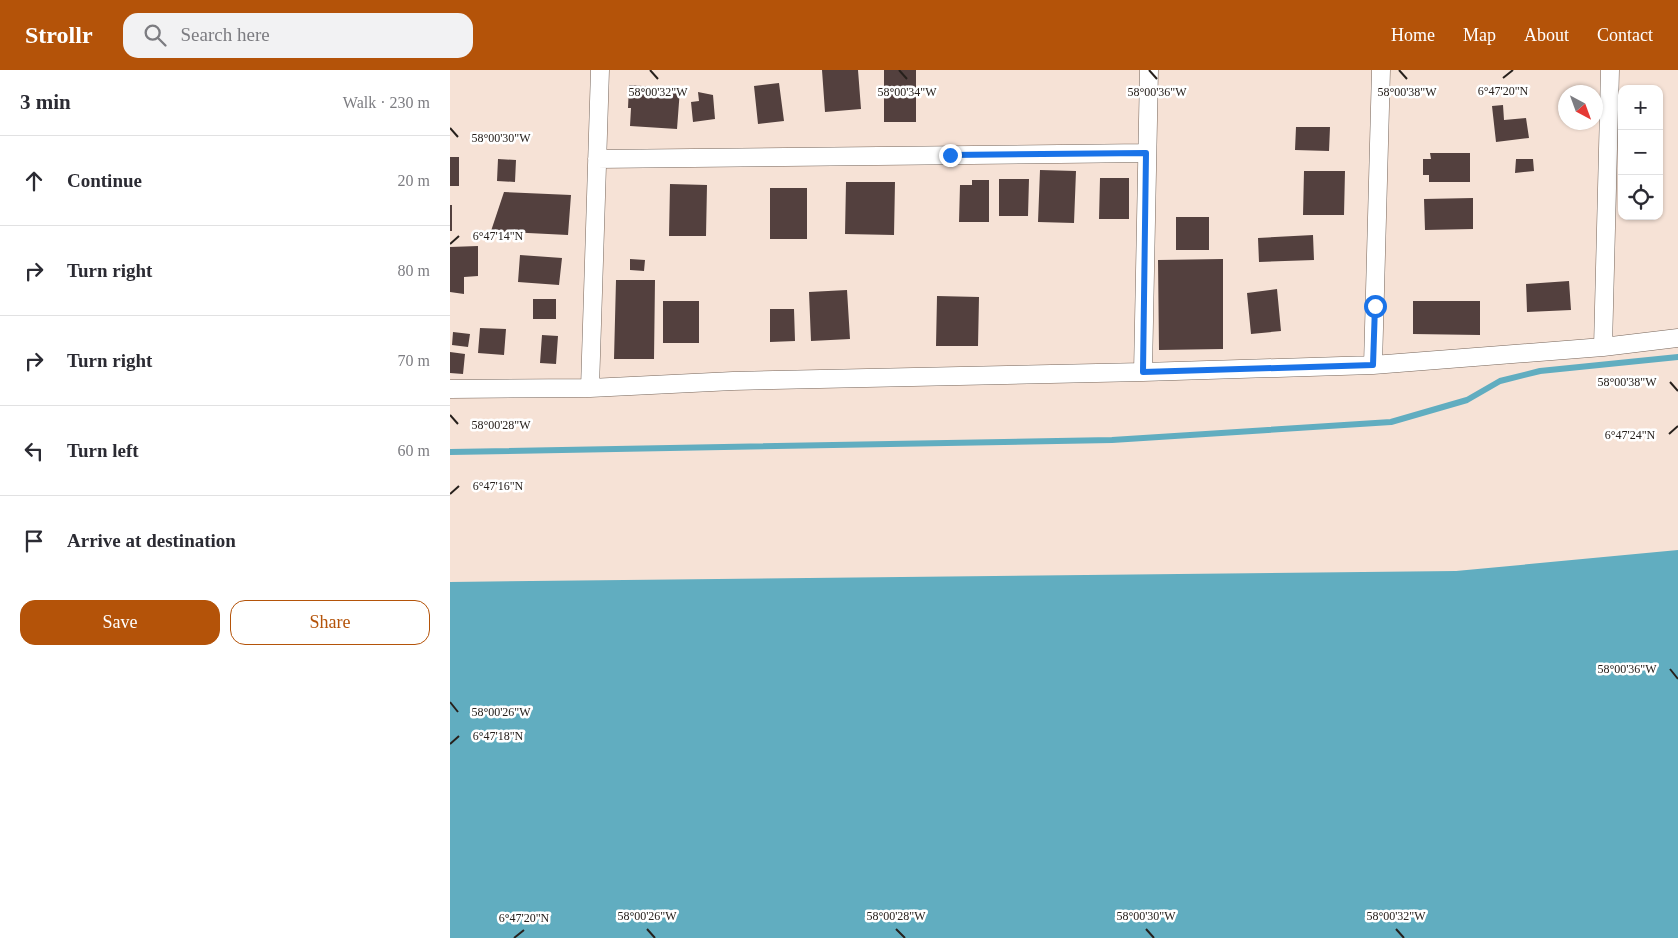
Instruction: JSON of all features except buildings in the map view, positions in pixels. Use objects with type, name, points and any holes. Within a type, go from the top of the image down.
[{"type":"street","points":[[590,388],[600,70]]},
{"type":"street","points":[[1143,372],[1149,70]]},
{"type":"street","points":[[1373,365],[1381,70]]},
{"type":"street","points":[[1603,348],[1610,70]]},
{"type":"street","points":[[597,159],[1146,153]]},
{"type":"street","points":[[450,390],[590,388],[733,381],[1373,365],[1603,348],[1678,338]]},
{"type":"water","points":[[1678,550],[1678,938],[450,938],[450,582],[1456,571]]},
{"type":"waterway","points":[[450,452],[1112,440],[1391,422],[1467,400],[1500,381],[1540,371],[1678,357]]},
{"type":"route","points":[[950,155],[1146,153],[1143,372],[1373,365],[1375,306]]}]
